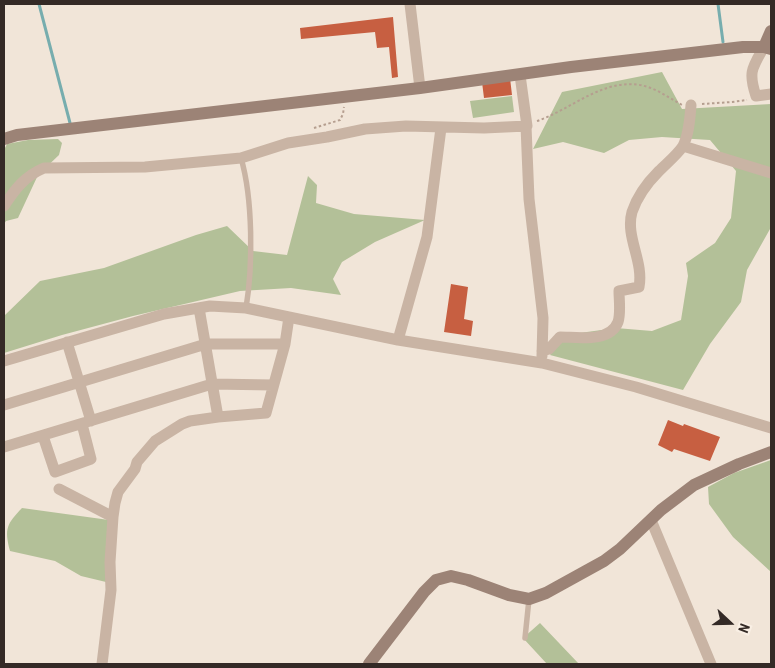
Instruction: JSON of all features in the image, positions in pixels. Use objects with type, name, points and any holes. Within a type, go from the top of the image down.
[{"type":"street","points":[[410,4],[420,88]]},
{"type":"street","points":[[771,31],[768,48],[752,68],[751,76],[756,96],[771,94]]},
{"type":"street","points":[[4,138],[420,88],[571,67],[743,47],[768,48]]},
{"type":"street","points":[[520,75],[527,125],[529,198],[543,318],[542,363]]},
{"type":"street","points":[[542,351],[549,349],[560,337],[602,336],[615,327],[618,321],[619,291],[639,287],[639,263],[630,226],[632,213],[650,181],[683,146],[692,105]]},
{"type":"street","points":[[4,206],[20,183],[34,172],[44,168],[145,168],[241,158],[288,143],[327,138],[365,129],[406,126],[441,128],[527,125]]},
{"type":"street","points":[[398,340],[427,237],[441,128]]},
{"type":"street","points":[[683,146],[771,173]]},
{"type":"street","points":[[4,361],[164,314],[210,306],[246,308],[398,340],[542,363],[645,390],[771,428]]},
{"type":"street","points":[[199,308],[218,417]]},
{"type":"street","points":[[102,664],[111,590],[110,562],[113,517],[118,492],[135,469],[137,462],[155,441],[182,424],[218,417],[266,413],[285,344],[289,317]]},
{"type":"street","points":[[43,436],[55,472],[90,459],[79,383],[67,342]]},
{"type":"street","points":[[4,406],[206,344],[285,344]]},
{"type":"street","points":[[4,447],[212,384],[273,385]]},
{"type":"street","points":[[371,664],[405,616],[436,580],[451,576],[509,595],[529,599],[546,593],[604,561],[620,549],[679,494],[739,464],[771,452]]},
{"type":"street","points":[[59,488],[113,517]]},
{"type":"street","points":[[651,520],[711,664]]},
{"type":"lane","points":[[241,158],[246,176],[250,234],[246,308]]},
{"type":"lane","points":[[525,638],[529,599]]},
{"type":"path","points":[[527,125],[617,85],[646,87],[683,105],[743,101],[756,96]]},
{"type":"path","points":[[317,127],[340,120],[344,108],[343,96]]},
{"type":"green space","points":[[662,72],[682,109],[771,104],[770,229],[747,270],[741,302],[710,344],[683,390],[550,355],[565,335],[616,328],[652,331],[681,320],[688,276],[686,263],[715,243],[731,218],[736,171],[710,140],[662,137],[629,140],[604,153],[563,142],[533,149],[562,92]]},
{"type":"green space","points":[[512,96],[514,112],[473,118],[470,101]]},
{"type":"green space","points":[[58,139],[62,143],[59,155],[38,175],[18,218],[6,221],[4,224],[4,150],[7,144],[28,140]]},
{"type":"green space","points":[[308,176],[317,185],[316,203],[354,214],[425,220],[375,242],[342,262],[333,279],[341,295],[291,288],[240,291],[133,316],[4,353],[4,316],[40,281],[104,268],[196,235],[227,226],[253,251],[287,255]]},
{"type":"green space","points":[[771,460],[771,572],[733,537],[709,504],[708,487],[734,473]]},
{"type":"green space","points":[[22,508],[109,520],[106,582],[81,576],[55,561],[10,551],[7,537],[8,527]]},
{"type":"green space","points":[[540,623],[579,664],[547,664],[523,638]]},
{"type":"building","points":[[393,17],[398,77],[392,78],[389,47],[377,48],[375,32],[301,39],[300,28]]},
{"type":"building","points":[[510,78],[512,95],[484,98],[482,82]]},
{"type":"building","points":[[451,284],[468,287],[464,319],[473,321],[471,336],[444,332]]},
{"type":"building","points":[[668,420],[720,437],[710,461],[674,449],[672,452],[658,445]]},
{"type":"waterway","points":[[39,4],[70,123]]},
{"type":"waterway","points":[[718,4],[723,42]]}]
